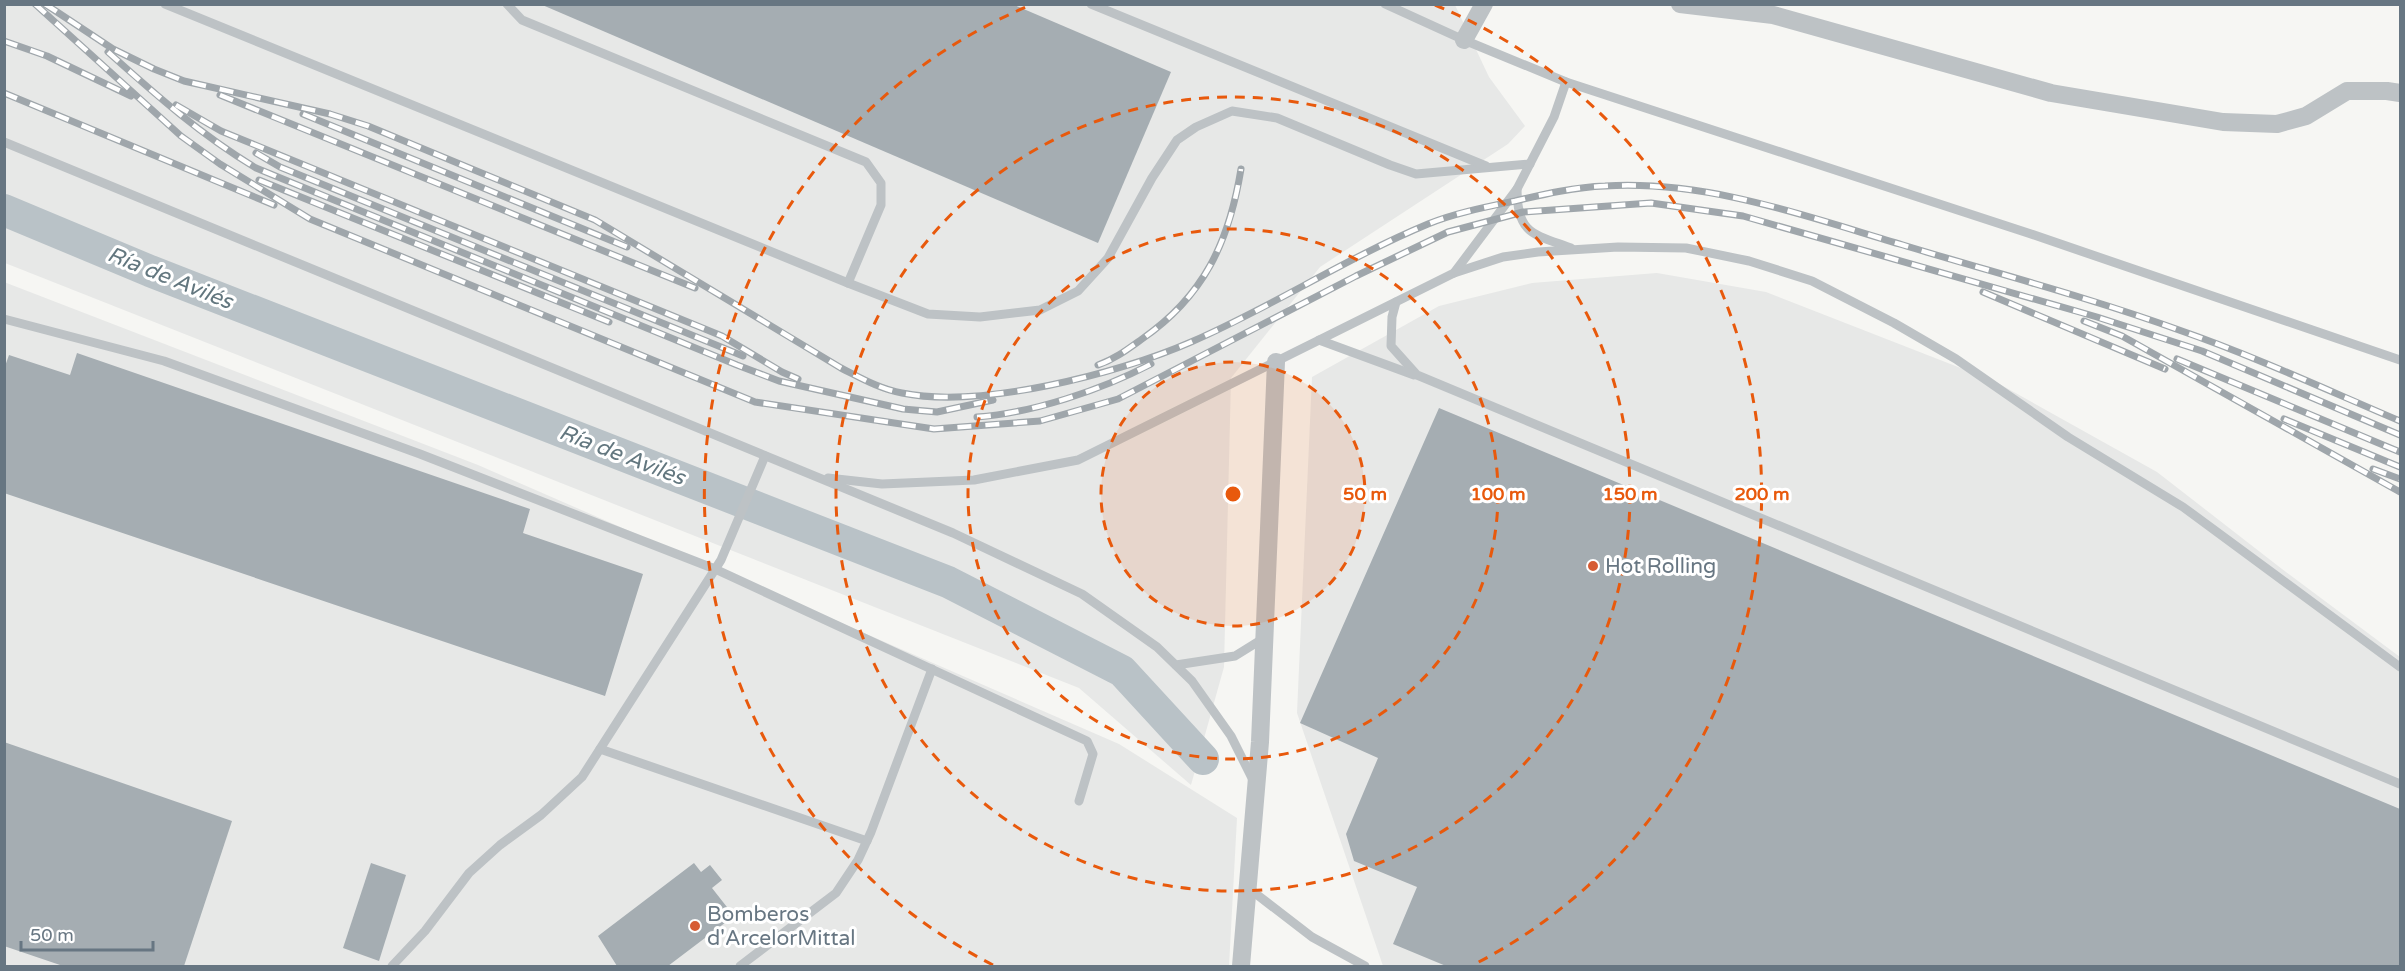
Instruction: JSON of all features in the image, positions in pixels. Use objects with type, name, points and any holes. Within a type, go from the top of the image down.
[{"type":"street","points":[[1464,40],[1484,4]]},
{"type":"street","points":[[1680,4],[1731,7],[1773,15],[2051,93],[2223,122],[2277,124],[2306,116],[2348,91],[2400,93]]},
{"type":"street","points":[[1240,966],[1256,785],[1276,362]]},
{"type":"lane","points":[[165,4],[928,314],[981,317],[1040,310],[1078,291],[1108,258],[1152,178],[1177,140],[1196,127],[1232,111],[1277,118],[1416,174],[1530,164]]},
{"type":"lane","points":[[507,4],[522,21],[866,162],[882,183],[881,205],[848,283]]},
{"type":"lane","points":[[1091,4],[1489,168]]},
{"type":"lane","points":[[1385,4],[1566,82],[2039,237],[2400,360]]},
{"type":"lane","points":[[1454,273],[1517,189],[1554,117],[1566,82]]},
{"type":"lane","points":[[4,142],[953,533],[1082,594],[1157,647],[1192,681],[1231,736],[1256,785]]},
{"type":"lane","points":[[1517,189],[1519,213],[1531,233],[1576,250]]},
{"type":"lane","points":[[818,477],[882,484],[974,480],[1078,460],[1454,273],[1503,258],[1576,250],[1618,247],[1686,248],[1749,261],[1812,281],[1894,323],[1956,359],[2068,437],[2183,507],[2400,667]]},
{"type":"lane","points":[[1396,302],[1392,317],[1391,346],[1417,375]]},
{"type":"lane","points":[[4,319],[164,361],[420,454],[715,569],[1087,741],[1093,754],[1079,801]]},
{"type":"lane","points":[[1319,340],[1417,375],[2400,784]]},
{"type":"lane","points":[[392,966],[424,931],[469,873],[582,777],[715,569],[765,456]]},
{"type":"lane","points":[[1176,665],[1235,656],[1264,638]]},
{"type":"lane","points":[[740,966],[836,893],[858,860],[932,669]]},
{"type":"lane","points":[[600,749],[867,841]]},
{"type":"lane","points":[[1247,887],[1312,937],[1365,966]]},
{"type":"shaded area","points":[[4,5],[1455,5],[1489,77],[1525,126],[1508,144],[1320,267],[1231,378],[1224,667],[1191,785],[1079,688],[5,263]]},
{"type":"shaded area","name":"Hot Rolling","points":[[1657,273],[1766,292],[1994,381],[2157,472],[2400,657],[2400,966],[1383,966],[1297,713],[1312,377],[1439,306],[1532,283]]},
{"type":"shaded area","points":[[4,282],[478,465],[1119,744],[1237,818],[1229,966],[5,966]]},
{"type":"building","points":[[540,4],[1012,4],[1171,72],[1098,243]]},
{"type":"building","points":[[77,353],[530,509],[523,533],[643,574],[605,696],[4,493],[4,369],[9,355],[70,375]]},
{"type":"building","name":"Hot Rolling","points":[[1439,408],[2400,809],[2400,966],[1446,966],[1393,944],[1417,887],[1354,861],[1346,834],[1378,758],[1300,723]]},
{"type":"building","points":[[4,742],[232,821],[184,966],[63,966],[4,946]]},
{"type":"building","points":[[371,863],[406,875],[379,961],[343,948]]},
{"type":"building","points":[[694,863],[701,872],[710,865],[722,880],[712,888],[734,916],[668,966],[617,966],[598,936]]},
{"type":"waterway","name":"Ría de Avilés","points":[[4,210],[150,271],[948,582],[1122,671],[1203,759]]},
{"type":"railway","points":[[35,4],[181,136],[220,164],[310,219],[755,402],[934,429],[1040,421],[1118,399],[1356,276],[1448,232],[1523,212],[1651,203],[1743,216],[2097,317],[2202,351],[2400,435]]},
{"type":"railway","points":[[45,4],[113,49],[184,81],[330,114],[368,126],[595,220],[841,368],[878,386],[902,393],[934,397],[1008,392],[1048,386],[1126,366],[1191,342],[1251,314],[1368,252],[1438,220],[1460,213],[1571,189],[1643,186],[1719,194],[1756,202],[2076,296],[2207,340],[2400,421]]},
{"type":"railway","points":[[4,41],[47,56],[131,96]]},
{"type":"railway","points":[[108,52],[161,99],[256,168],[737,365],[779,381],[903,409],[937,412],[993,400]]},
{"type":"railway","points":[[4,93],[274,205]]},
{"type":"railway","points":[[220,95],[695,288]]},
{"type":"railway","points":[[176,105],[221,131],[722,336],[798,379]]},
{"type":"railway","points":[[303,114],[627,247]]},
{"type":"railway","points":[[256,153],[280,167],[743,356]]},
{"type":"railway","points":[[1098,365],[1121,354],[1164,322],[1197,286],[1221,244],[1236,196],[1241,169]]},
{"type":"railway","points":[[259,180],[609,322]]},
{"type":"railway","points":[[1983,292],[2165,369]]},
{"type":"railway","points":[[2084,321],[2122,336],[2400,492]]},
{"type":"railway","points":[[2177,359],[2400,452]]},
{"type":"railway","points":[[977,417],[1021,411],[1066,399],[1111,383],[1151,364]]},
{"type":"railway","points":[[2284,419],[2400,467]]},
{"type":"railway","points":[[2373,469],[2400,479]]},
{"type":"place","name":"Hot Rolling","points":[[1593,566]]},
{"type":"place","name":"Bomberos d'ArcelorMittal","points":[[695,926]]}]
